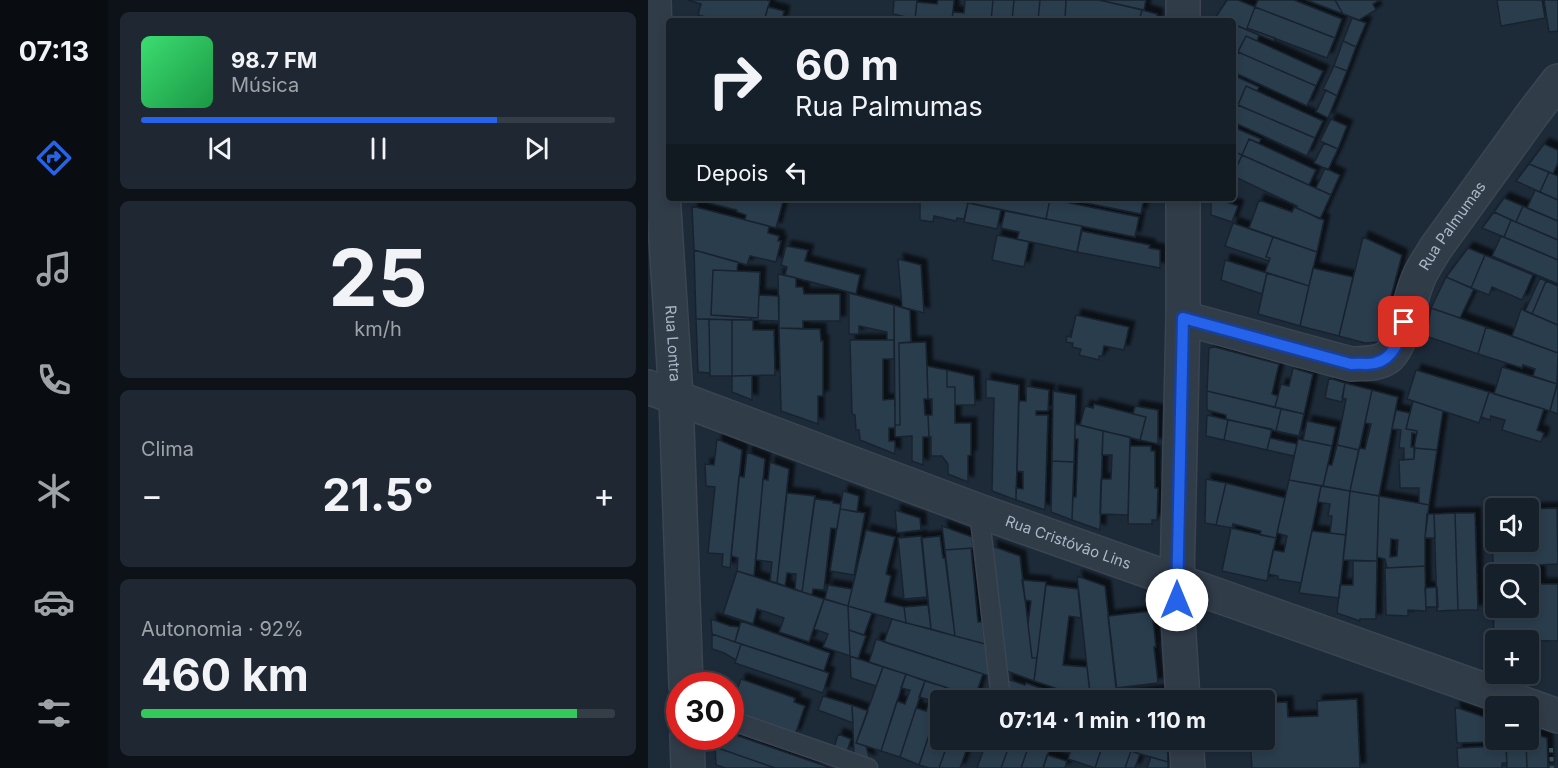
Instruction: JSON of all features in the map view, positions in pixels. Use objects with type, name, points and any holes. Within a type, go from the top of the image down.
[{"type":"street","name":"Rua Lontra","points":[[654,0],[652,98],[662,392],[685,672]]},
{"type":"street","points":[[1183,0],[1183,18]]},
{"type":"street","name":"Rua Palmumas","points":[[1183,318],[1351,364],[1377,363],[1389,356],[1398,342],[1417,282],[1435,249],[1558,81]]},
{"type":"street","points":[[1183,201],[1183,318],[1177,582],[1183,690]]},
{"type":"street","name":"Rua Cristóvão Lins","points":[[662,392],[979,511],[1558,716]]},
{"type":"street","points":[[687,750],[688,768]]},
{"type":"street","points":[[1187,750],[1188,768]]},
{"type":"lane","points":[[979,511],[1000,690]]},
{"type":"lane","points":[[744,725],[868,768]]},
{"type":"building","points":[[688,0],[770,1],[765,18],[710,18],[698,15],[701,4]]},
{"type":"building","points":[[894,0],[917,0],[915,18],[893,14]]},
{"type":"building","points":[[938,0],[954,0],[952,18],[915,18],[917,2],[937,4]]},
{"type":"building","points":[[965,0],[993,0],[991,18],[952,18],[953,12],[964,13]]},
{"type":"building","points":[[993,0],[1014,0],[1012,18],[991,18]]},
{"type":"building","points":[[1014,0],[1040,0],[1038,18],[1012,18]]},
{"type":"building","points":[[1040,0],[1066,0],[1065,18],[1038,18]]},
{"type":"building","points":[[1066,0],[1099,0],[1142,10],[1140,18],[1065,18]]},
{"type":"building","points":[[1099,0],[1146,0],[1144,10]]},
{"type":"building","points":[[1227,0],[1238,0],[1255,7],[1247,28],[1275,38],[1274,41],[1236,25],[1236,18],[1216,17]]},
{"type":"building","points":[[1258,0],[1294,0],[1342,19],[1335,38],[1255,7]]},
{"type":"building","points":[[1306,0],[1335,0],[1343,14]]},
{"type":"building","points":[[1335,0],[1380,0],[1373,4],[1376,10],[1359,20],[1343,14]]},
{"type":"building","points":[[1497,0],[1542,0],[1545,18],[1501,26]]},
{"type":"building","points":[[1544,0],[1558,0],[1558,31],[1549,32]]},
{"type":"building","points":[[768,7],[784,11],[783,18],[765,18]]},
{"type":"building","points":[[1255,7],[1335,38],[1327,58],[1247,28]]},
{"type":"building","points":[[1142,10],[1157,14],[1157,18],[1140,18]]},
{"type":"building","points":[[1352,18],[1366,23],[1356,47],[1343,41]]},
{"type":"building","points":[[1236,25],[1259,35],[1257,41],[1246,36],[1238,52],[1236,51]]},
{"type":"building","points":[[1246,36],[1323,71],[1316,86],[1238,52]]},
{"type":"building","points":[[1343,41],[1356,47],[1347,71],[1334,66]]},
{"type":"building","points":[[1238,52],[1316,86],[1307,106],[1236,73]]},
{"type":"building","points":[[1334,66],[1347,71],[1337,96],[1323,89]]},
{"type":"building","points":[[1236,76],[1259,87],[1257,91],[1246,86],[1238,105],[1236,104]]},
{"type":"building","points":[[1246,86],[1323,121],[1315,138],[1238,105]]},
{"type":"building","points":[[1326,90],[1337,96],[1328,118],[1316,112]]},
{"type":"building","points":[[1238,105],[1315,138],[1307,156],[1236,123]]},
{"type":"building","points":[[1331,119],[1347,126],[1338,149],[1320,141]]},
{"type":"building","points":[[1236,128],[1261,139],[1259,143],[1249,139],[1242,155],[1236,152]]},
{"type":"building","points":[[1249,139],[1316,170],[1309,185],[1242,155]]},
{"type":"building","points":[[1324,143],[1338,149],[1328,170],[1314,163]]},
{"type":"building","points":[[1544,144],[1558,150],[1558,163],[1553,174],[1529,164]]},
{"type":"building","points":[[1236,152],[1242,155],[1236,168]]},
{"type":"building","points":[[1242,155],[1331,195],[1320,219],[1236,177],[1236,169]]},
{"type":"building","points":[[1529,164],[1549,172],[1540,192],[1516,181]]},
{"type":"building","points":[[1325,168],[1340,175],[1331,195],[1316,188]]},
{"type":"building","points":[[1549,172],[1558,176],[1558,200],[1540,192]]},
{"type":"building","points":[[1535,190],[1558,200],[1558,221],[1527,208]]},
{"type":"building","points":[[1504,198],[1523,206],[1516,222],[1494,212]]},
{"type":"building","points":[[1259,200],[1292,212],[1294,207],[1324,220],[1317,252],[1249,228]]},
{"type":"building","points":[[710,201],[783,201],[776,228],[745,220],[746,215],[737,210],[709,203]]},
{"type":"building","points":[[920,201],[968,203],[964,219],[957,218],[956,221],[934,216],[933,222],[920,220]]},
{"type":"building","points":[[961,201],[1050,201],[1046,219]]},
{"type":"building","points":[[1050,201],[1060,201],[1139,217],[1135,237],[1046,219]]},
{"type":"building","points":[[1076,201],[1143,201],[1141,214]]},
{"type":"building","points":[[1211,201],[1224,201],[1238,206],[1232,222],[1211,215]]},
{"type":"building","points":[[968,203],[1001,210],[997,229],[964,222]]},
{"type":"building","points":[[692,206],[769,226],[768,233],[779,236],[778,241],[781,241],[776,262],[750,256],[747,265],[694,250]]},
{"type":"building","points":[[1523,206],[1558,221],[1558,240],[1516,222]]},
{"type":"building","points":[[1005,211],[1082,226],[1077,252],[1017,239],[1019,232],[1001,228]]},
{"type":"building","points":[[1494,212],[1511,220],[1504,237],[1482,228]]},
{"type":"building","points":[[1511,220],[1558,240],[1558,260],[1504,237]]},
{"type":"building","points":[[1233,223],[1273,237],[1266,257],[1270,258],[1269,261],[1225,246]]},
{"type":"building","points":[[1082,231],[1150,245],[1149,248],[1160,250],[1160,268],[1077,252]]},
{"type":"building","points":[[997,235],[1029,242],[1024,267],[992,260]]},
{"type":"building","points":[[1501,236],[1558,260],[1558,284],[1492,256]]},
{"type":"building","points":[[1273,237],[1317,252],[1309,286],[1265,272],[1270,258],[1266,257]]},
{"type":"building","points":[[1363,237],[1402,255],[1379,342],[1365,343],[1339,336]]},
{"type":"building","points":[[786,246],[808,250],[805,261],[860,275],[856,294],[785,275],[787,267],[781,265]]},
{"type":"building","points":[[1468,248],[1485,255],[1471,288],[1446,277]]},
{"type":"building","points":[[694,250],[738,262],[737,271],[713,270],[711,315],[751,318],[751,320],[696,319]]},
{"type":"building","points":[[1485,255],[1533,275],[1522,300],[1492,287],[1489,295],[1471,288]]},
{"type":"building","points":[[898,259],[921,265],[924,313],[902,307]]},
{"type":"building","points":[[1225,260],[1267,273],[1262,294],[1221,280]]},
{"type":"building","points":[[1313,268],[1353,277],[1339,336],[1300,326]]},
{"type":"building","points":[[713,270],[760,272],[758,318],[711,315]]},
{"type":"building","points":[[1267,273],[1309,286],[1300,326],[1258,314]]},
{"type":"building","points":[[778,274],[796,278],[796,287],[803,287],[804,294],[840,294],[840,321],[803,321],[803,329],[779,328]]},
{"type":"building","points":[[1446,277],[1474,289],[1460,318],[1431,308]]},
{"type":"building","points":[[1540,278],[1546,281],[1532,314],[1525,311]]},
{"type":"building","points":[[1546,281],[1558,286],[1558,325],[1532,314]]},
{"type":"building","points":[[849,293],[894,305],[894,340],[887,340],[887,332],[859,326],[859,334],[849,334]]},
{"type":"building","points":[[759,295],[779,296],[779,321],[751,320],[751,318],[758,318]]},
{"type":"building","points":[[894,305],[910,310],[911,342],[899,343],[900,425],[895,425]]},
{"type":"building","points":[[1431,308],[1486,327],[1478,354],[1426,336]]},
{"type":"building","points":[[1521,309],[1558,325],[1558,353],[1512,336]]},
{"type":"building","points":[[1076,315],[1129,327],[1124,350],[1104,346],[1099,360],[1079,355],[1081,349],[1072,347],[1073,343],[1066,342],[1067,336],[1071,337]]},
{"type":"building","points":[[696,319],[709,319],[710,373],[698,372]]},
{"type":"building","points":[[709,319],[732,320],[732,376],[710,376]]},
{"type":"building","points":[[732,320],[753,320],[753,330],[774,330],[775,375],[732,376]]},
{"type":"building","points":[[1486,327],[1558,353],[1557,384],[1533,376],[1535,369],[1523,365],[1522,368],[1478,354]]},
{"type":"building","points":[[779,328],[820,329],[821,341],[823,341],[823,396],[818,396],[818,424],[781,411]]},
{"type":"building","points":[[850,340],[894,340],[894,359],[883,359],[883,400],[895,399],[895,428],[889,428],[889,441],[895,441],[895,454],[860,440],[859,430],[856,430],[855,415],[852,414]]},
{"type":"building","points":[[926,342],[928,399],[924,399],[925,415],[928,415],[929,437],[923,437],[923,465],[912,461],[912,436],[895,437],[895,425],[900,425],[899,343]]},
{"type":"building","points":[[1215,347],[1279,364],[1272,394],[1278,396],[1275,407],[1207,391],[1209,348]]},
{"type":"building","points":[[927,366],[947,370],[947,387],[955,387],[955,423],[971,423],[968,482],[948,474],[948,464],[942,456],[931,456],[928,415],[932,415],[932,399],[928,399]]},
{"type":"building","points":[[1502,367],[1557,384],[1550,411],[1494,394]]},
{"type":"building","points":[[1293,368],[1313,374],[1304,414],[1275,407],[1281,384],[1289,386]]},
{"type":"building","points":[[947,370],[974,376],[975,405],[955,405],[955,387],[947,387]]},
{"type":"building","points":[[1416,370],[1489,392],[1479,423],[1407,399]]},
{"type":"building","points":[[732,376],[752,376],[752,400],[732,392]]},
{"type":"building","points":[[1329,378],[1345,383],[1342,402],[1325,398]]},
{"type":"building","points":[[986,379],[1019,385],[1016,500],[992,491],[994,398],[986,398]]},
{"type":"building","points":[[1558,382],[1558,414],[1550,411]]},
{"type":"building","points":[[1345,383],[1372,390],[1359,450],[1337,445],[1346,399],[1342,398]]},
{"type":"building","points":[[1026,386],[1049,390],[1048,411],[1036,411],[1036,415],[1048,415],[1045,510],[1016,500],[1016,488],[1023,489],[1023,472],[1017,471],[1019,401],[1026,401]]},
{"type":"building","points":[[1372,390],[1398,397],[1379,496],[1350,491],[1359,448],[1365,449],[1371,424],[1365,423]]},
{"type":"building","points":[[1053,391],[1076,395],[1074,462],[1052,461]]},
{"type":"building","points":[[1207,391],[1281,409],[1276,431],[1226,419],[1226,415],[1207,410]]},
{"type":"building","points":[[1489,392],[1544,409],[1537,430],[1544,433],[1541,442],[1502,430],[1505,420],[1491,416],[1490,420],[1481,417]]},
{"type":"building","points":[[1413,401],[1443,411],[1437,450],[1414,448],[1417,431],[1406,429]]},
{"type":"building","points":[[1094,404],[1146,417],[1140,440],[1080,425],[1085,406],[1093,408]]},
{"type":"building","points":[[1135,406],[1158,410],[1158,444],[1140,440],[1146,417],[1133,414]]},
{"type":"building","points":[[1281,409],[1304,414],[1299,436],[1276,431]]},
{"type":"building","points":[[1396,410],[1410,413],[1406,429],[1417,431],[1417,434],[1412,433],[1411,447],[1415,447],[1414,459],[1404,460],[1404,448],[1399,448],[1401,430],[1392,429]]},
{"type":"building","points":[[1207,415],[1228,420],[1224,440],[1206,436]]},
{"type":"building","points":[[1228,420],[1272,429],[1267,450],[1224,440]]},
{"type":"building","points":[[1307,421],[1336,427],[1332,446],[1303,440]]},
{"type":"building","points":[[1075,424],[1103,431],[1100,530],[1072,520],[1073,497],[1076,497],[1078,439],[1075,439]]},
{"type":"building","points":[[1103,431],[1130,437],[1128,515],[1100,514],[1101,479],[1111,479],[1112,455],[1102,455]]},
{"type":"building","points":[[1270,438],[1297,444],[1294,456],[1267,450]]},
{"type":"building","points":[[717,439],[742,450],[730,568],[722,566],[723,554],[708,553],[715,487],[706,486],[705,464],[714,465]]},
{"type":"building","points":[[1298,439],[1332,446],[1323,486],[1289,480]]},
{"type":"building","points":[[1337,445],[1359,450],[1350,491],[1323,486],[1328,465],[1332,465]]},
{"type":"building","points":[[1130,446],[1151,446],[1151,451],[1155,451],[1155,488],[1158,488],[1157,520],[1152,520],[1152,524],[1128,524]]},
{"type":"building","points":[[1414,448],[1437,450],[1429,505],[1419,503],[1419,488],[1400,488],[1399,460],[1414,459]]},
{"type":"building","points":[[747,452],[765,459],[754,576],[737,571],[738,558],[731,556],[739,476],[744,477]]},
{"type":"building","points":[[1052,461],[1074,462],[1072,520],[1051,512]]},
{"type":"building","points":[[770,462],[789,469],[777,583],[770,581],[772,562],[756,560],[763,479],[768,480]]},
{"type":"building","points":[[1206,479],[1226,483],[1216,525],[1205,523]]},
{"type":"building","points":[[1289,480],[1321,486],[1301,583],[1278,579],[1278,576],[1268,574],[1273,550],[1284,552],[1287,536],[1277,533]]},
{"type":"building","points":[[1226,483],[1285,498],[1276,538],[1260,535],[1261,531],[1233,524],[1232,528],[1216,525]]},
{"type":"building","points":[[1321,486],[1350,491],[1346,535],[1330,533],[1332,516],[1328,516],[1330,504],[1318,502]]},
{"type":"building","points":[[843,491],[859,496],[857,512],[840,509]]},
{"type":"building","points":[[1350,491],[1379,496],[1377,561],[1343,560]]},
{"type":"building","points":[[787,493],[815,496],[802,592],[795,589],[796,574],[787,573],[785,586],[777,583]]},
{"type":"building","points":[[1379,496],[1429,505],[1425,538],[1425,566],[1387,568],[1385,559],[1377,557]],"holes":[[[1391,539],[1398,540],[1397,556],[1390,557]]]},
{"type":"building","points":[[815,499],[841,504],[837,529],[831,528],[824,590],[813,589],[812,595],[802,592]]},
{"type":"building","points":[[1557,508],[1558,564],[1493,564],[1493,552],[1539,552],[1539,509]]},
{"type":"building","points":[[840,509],[865,513],[854,575],[830,571]]},
{"type":"building","points":[[895,510],[920,518],[921,530],[897,533]]},
{"type":"building","points":[[1455,513],[1458,610],[1437,611],[1434,514]]},
{"type":"building","points":[[1455,513],[1475,513],[1478,610],[1458,610]]},
{"type":"building","points":[[1427,514],[1434,514],[1435,538],[1425,538]]},
{"type":"building","points":[[942,526],[972,537],[973,548],[945,550]]},
{"type":"building","points":[[1231,528],[1276,538],[1267,581],[1222,571]]},
{"type":"building","points":[[866,530],[895,537],[886,574],[891,576],[885,602],[904,607],[906,623],[848,606]]},
{"type":"building","points":[[1312,531],[1346,535],[1339,598],[1299,593]]},
{"type":"building","points":[[921,536],[927,597],[904,599],[898,538]]},
{"type":"building","points":[[940,536],[955,636],[931,629],[922,538]]},
{"type":"building","points":[[992,546],[1020,556],[1032,658],[1037,658],[1034,681],[1007,671]]},
{"type":"building","points":[[971,548],[978,622],[982,622],[985,644],[955,636],[945,550]]},
{"type":"building","points":[[1353,561],[1377,561],[1376,619],[1360,619],[1360,621],[1337,613],[1340,585],[1353,585]]},
{"type":"building","points":[[1539,565],[1540,584],[1558,584],[1558,641],[1539,641],[1539,630],[1494,630],[1494,618],[1539,618]]},
{"type":"building","points":[[1425,566],[1426,611],[1408,610],[1408,616],[1386,615],[1385,568]]},
{"type":"building","points":[[737,571],[824,599],[809,642],[779,632],[784,618],[757,609],[753,624],[723,614]]},
{"type":"building","points":[[1077,576],[1105,586],[1117,690],[1090,690]]},
{"type":"building","points":[[1022,580],[1046,582],[1037,658],[1032,658],[1028,624],[1031,601],[1025,600]]},
{"type":"building","points":[[828,585],[852,589],[848,606],[825,599]]},
{"type":"building","points":[[1046,585],[1078,589],[1081,618],[1069,616],[1063,665],[1087,667],[1090,690],[1061,690],[1034,681]]},
{"type":"building","points":[[1437,587],[1438,607],[1426,607],[1425,588]]},
{"type":"building","points":[[824,599],[848,606],[850,656],[823,647],[828,634],[814,629]]},
{"type":"building","points":[[928,605],[931,629],[906,623],[904,607]]},
{"type":"building","points":[[848,606],[872,613],[864,635],[849,630]]},
{"type":"building","points":[[1152,611],[1158,683],[1116,688],[1108,616]]},
{"type":"building","points":[[711,619],[739,627],[735,642],[712,634]]},
{"type":"building","points":[[892,619],[985,644],[989,676],[884,642]]},
{"type":"building","points":[[741,621],[830,653],[824,671],[735,642]]},
{"type":"building","points":[[849,630],[866,636],[858,659],[850,656]]},
{"type":"building","points":[[712,634],[741,644],[736,660],[712,649]]},
{"type":"building","points":[[876,639],[983,674],[977,690],[954,690],[869,662]]},
{"type":"building","points":[[741,644],[829,673],[823,693],[735,663]]},
{"type":"building","points":[[850,656],[883,667],[876,686],[851,678]]},
{"type":"building","points":[[883,667],[906,674],[881,751],[856,743]]},
{"type":"building","points":[[906,674],[925,681],[900,757],[881,751],[897,701],[905,704],[910,690],[901,688]]},
{"type":"building","points":[[1007,679],[1046,690],[1009,690]]},
{"type":"building","points":[[744,680],[795,698],[794,702],[805,706],[795,735],[744,718]]},
{"type":"building","points":[[925,681],[945,687],[944,690],[930,690],[930,700],[919,697]]},
{"type":"building","points":[[823,696],[852,705],[853,723],[818,710]]},
{"type":"building","points":[[1357,699],[1360,768],[1252,768],[1251,750],[1275,750],[1275,703],[1287,702],[1288,717],[1318,716],[1317,701]]},
{"type":"building","points":[[930,700],[930,732],[919,765],[900,757],[916,708],[926,711]]},
{"type":"building","points":[[852,705],[868,711],[856,743],[866,746],[870,760],[854,755]]},
{"type":"building","points":[[1455,707],[1485,717],[1485,742],[1457,743]]},
{"type":"building","points":[[930,733],[930,750],[945,750],[939,768],[919,765]]},
{"type":"building","points":[[838,734],[851,739],[847,752],[834,748]]},
{"type":"building","points":[[1539,735],[1547,738],[1548,768],[1527,768],[1526,750],[1539,750]]},
{"type":"building","points":[[744,738],[831,768],[775,768],[724,750],[744,750]]},
{"type":"building","points":[[1485,747],[1485,750],[1506,750],[1507,763],[1502,763],[1502,768],[1458,768],[1457,748]]},
{"type":"building","points":[[715,750],[724,750],[775,768],[725,768],[716,765]]},
{"type":"building","points":[[945,750],[966,750],[960,768],[939,768]]},
{"type":"building","points":[[983,750],[1008,750],[1001,768],[977,768]]},
{"type":"building","points":[[1008,750],[1027,750],[1021,768],[1001,768]]},
{"type":"building","points":[[1027,750],[1049,750],[1043,768],[1021,768]]},
{"type":"building","points":[[1071,750],[1101,750],[1095,768],[1068,759]]},
{"type":"building","points":[[1101,750],[1131,751],[1125,768],[1095,768]]},
{"type":"building","points":[[1128,750],[1167,750],[1168,762]]},
{"type":"building","points":[[1506,750],[1526,750],[1527,768],[1507,768]]},
{"type":"building","points":[[1131,751],[1140,754],[1135,768],[1125,768]]},
{"type":"building","points":[[1047,755],[1067,761],[1065,768],[1043,768]]},
{"type":"building","points":[[1151,757],[1168,762],[1168,768],[1147,768]]},
{"type":"route","points":[[1177,600],[1183,318],[1351,364],[1377,363],[1389,356],[1398,342],[1404,322]]}]
